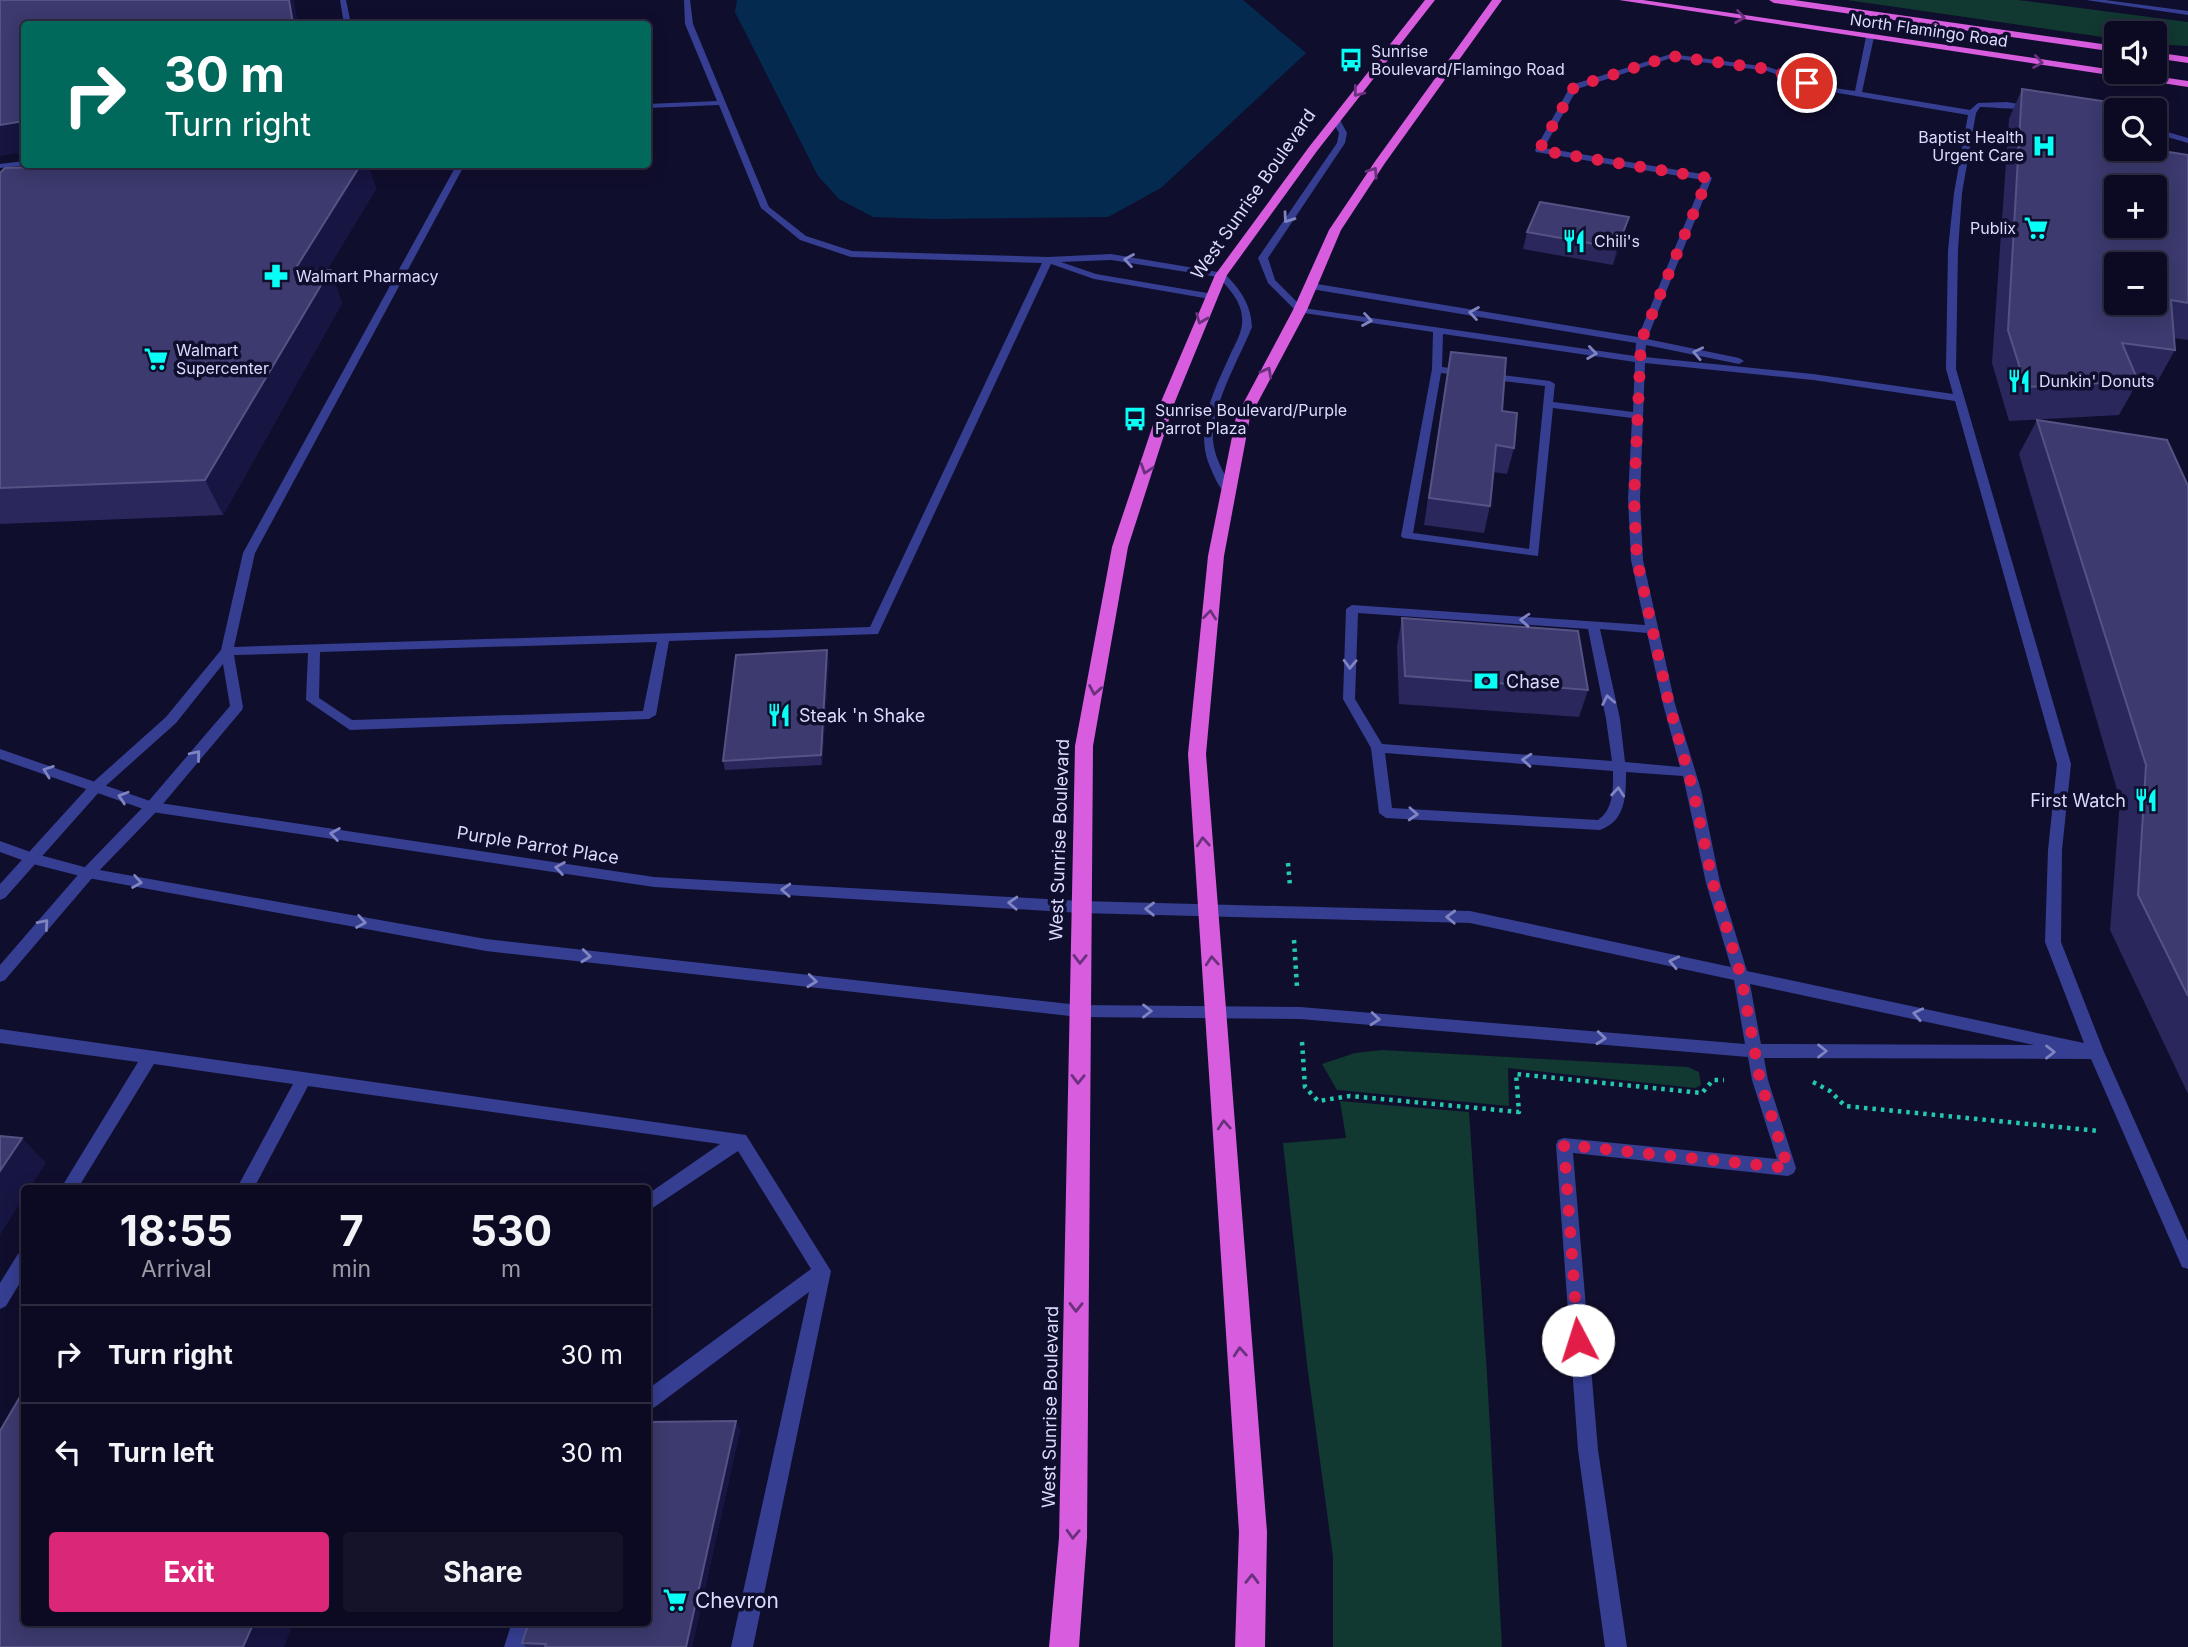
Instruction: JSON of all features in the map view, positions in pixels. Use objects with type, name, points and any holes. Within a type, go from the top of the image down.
[{"type":"highway","name":"West Sunrise Boulevard","points":[[1064,1647],[1073,1538],[1084,746],[1120,547],[1167,404],[1221,275],[1336,120],[1430,0]]},
{"type":"highway","points":[[1250,1647],[1253,1532],[1197,754],[1216,556],[1243,417],[1300,310],[1342,218],[1497,0]]},
{"type":"highway","name":"North Flamingo Road","points":[[1624,0],[2188,84]]},
{"type":"highway","name":"North Flamingo Road","points":[[1774,0],[2104,47]]},
{"type":"highway","points":[[2167,57],[2188,60]]},
{"type":"street","points":[[343,0],[347,21]]},
{"type":"street","points":[[687,0],[689,24],[765,208],[803,238],[851,254],[1048,260],[1111,257],[1221,275],[1243,301],[1248,314],[1247,327],[1211,417],[1207,439],[1212,458],[1229,492]]},
{"type":"street","points":[[2089,0],[2188,13]]},
{"type":"street","points":[[1858,94],[1870,37]]},
{"type":"street","points":[[1616,1647],[1588,1450],[1564,1145],[1788,1168],[1760,1080],[1741,976],[1713,883],[1689,772],[1651,629],[1637,560],[1634,499],[1638,359],[1641,341],[1708,178],[1539,150],[1574,87],[1671,56],[1768,69],[1826,89],[1972,113]]},
{"type":"street","points":[[651,106],[722,103]]},
{"type":"street","points":[[2034,108],[2007,104],[1978,105],[1972,113],[1961,172],[1953,250],[1951,369],[2064,764],[2055,850],[2053,942],[2096,1052],[2188,1261]]},
{"type":"street","points":[[2075,114],[2104,118]]},
{"type":"street","points":[[1336,120],[1343,133],[1341,143],[1263,258],[1271,281],[1300,310],[1638,359],[1812,377],[1958,398]]},
{"type":"street","points":[[2167,134],[2188,141]]},
{"type":"street","points":[[0,166],[21,163]]},
{"type":"street","points":[[0,976],[88,873],[152,807],[237,707],[227,651],[249,553],[459,168]]},
{"type":"street","points":[[1048,260],[1094,276],[1210,296]]},
{"type":"street","points":[[0,894],[95,788],[171,720],[227,651],[874,631],[1048,260]]},
{"type":"street","points":[[1311,286],[1641,341],[1812,377]]},
{"type":"street","points":[[1437,369],[1550,384],[1534,553],[1407,536],[1437,369],[1438,331]]},
{"type":"street","points":[[1548,404],[1637,416]]},
{"type":"street","points":[[1593,624],[1619,767],[1616,810],[1610,819],[1600,825],[1386,813],[1378,748],[1349,699],[1352,609],[1593,624],[1651,629]]},
{"type":"street","points":[[314,649],[312,700],[350,725],[649,715],[664,637]]},
{"type":"street","points":[[1378,748],[1689,772]]},
{"type":"street","name":"Purple Parrot Place","points":[[0,754],[152,807],[654,882],[1081,908],[1470,917],[2096,1052]]},
{"type":"street","points":[[0,846],[33,859],[88,873],[486,945],[1079,1011],[1300,1013],[1754,1051],[2096,1052]]},
{"type":"street","points":[[0,1036],[740,1140],[822,1271],[742,1647]]},
{"type":"street","points":[[71,1185],[150,1057]]},
{"type":"street","points":[[247,1185],[304,1079]]},
{"type":"street","points":[[651,1201],[740,1140]]},
{"type":"street","points":[[0,1300],[21,1265]]},
{"type":"street","points":[[651,1398],[822,1271]]},
{"type":"street","points":[[515,1647],[522,1626]]},
{"type":"path","points":[[1288,863],[1305,1087],[1318,1101],[1350,1096],[1518,1112],[1516,1074],[1702,1093],[1713,1080],[1810,1080],[1830,1091],[1845,1106],[2101,1131]]},
{"type":"green space","points":[[1847,0],[2018,0],[2188,22],[2188,46],[2167,45],[2167,21],[2104,21],[2104,37]]},
{"type":"green space","points":[[1382,1050],[1688,1067],[1699,1072],[1701,1085],[1695,1088],[1508,1068],[1509,1106],[1337,1090],[1322,1064],[1355,1053]]},
{"type":"green space","points":[[1340,1101],[1469,1112],[1502,1647],[1333,1647],[1333,1557],[1307,1364],[1283,1143],[1346,1138]]},
{"type":"water","points":[[737,0],[1243,0],[1306,53],[1161,188],[1108,217],[873,217],[839,199],[818,176],[735,12]]},
{"type":"building","points":[[0,0],[289,0],[292,21],[21,21],[21,122],[0,125]]},
{"type":"building","points":[[2022,89],[2104,101],[2104,161],[2167,161],[2167,152],[2188,155],[2188,303],[2171,300],[2175,350],[2122,343],[2138,381],[2026,387],[2008,330]]},
{"type":"building","name":"Walmart Supercenter","points":[[5,168],[358,168],[294,271],[330,270],[205,480],[0,488],[0,173]]},
{"type":"building","points":[[1540,202],[1629,217],[1617,248],[1527,232]]},
{"type":"building","points":[[1451,352],[1506,358],[1502,411],[1517,413],[1514,448],[1496,445],[1490,506],[1429,498]]},
{"type":"building","points":[[2037,420],[2167,440],[2188,486],[2188,996],[2138,895],[2146,765]]},
{"type":"building","points":[[1402,618],[1578,631],[1588,690],[1405,676]]},
{"type":"building","name":"Steak 'n Shake","points":[[827,650],[821,755],[723,761],[736,655]]},
{"type":"building","points":[[0,1136],[22,1138],[0,1171]]},
{"type":"building","points":[[21,1395],[21,1626],[252,1626],[243,1647],[0,1647],[0,1431]]},
{"type":"building","name":"Chevron","points":[[736,1421],[686,1647],[545,1647],[546,1644],[522,1643],[528,1626],[651,1626],[651,1422]]},
{"type":"place","name":"Sunrise Boulevard/Flamingo Road","points":[[1351,60]]},
{"type":"place","name":"Baptist Health Urgent Care","points":[[2044,146]]},
{"type":"place","name":"Publix","points":[[2036,228]]},
{"type":"place","name":"Chili's","points":[[1574,241]]},
{"type":"place","name":"Walmart Pharmacy","points":[[276,276]]},
{"type":"place","name":"Walmart Supercenter","points":[[156,359]]},
{"type":"place","name":"Dunkin' Donuts","points":[[2019,381]]},
{"type":"place","name":"Sunrise Boulevard/Purple Parrot Plaza","points":[[1135,419]]},
{"type":"place","name":"Chase","points":[[1486,681]]},
{"type":"place","name":"Steak 'n Shake","points":[[779,715]]},
{"type":"place","name":"First Watch","points":[[2146,800]]},
{"type":"place","name":"Chevron","points":[[675,1600]]},
{"type":"route","points":[[1578,1340],[1564,1145],[1788,1168],[1760,1080],[1741,976],[1713,883],[1689,772],[1651,629],[1637,560],[1634,499],[1638,359],[1641,341],[1708,178],[1539,150],[1574,87],[1614,72],[1671,56],[1768,69],[1807,83]]}]
